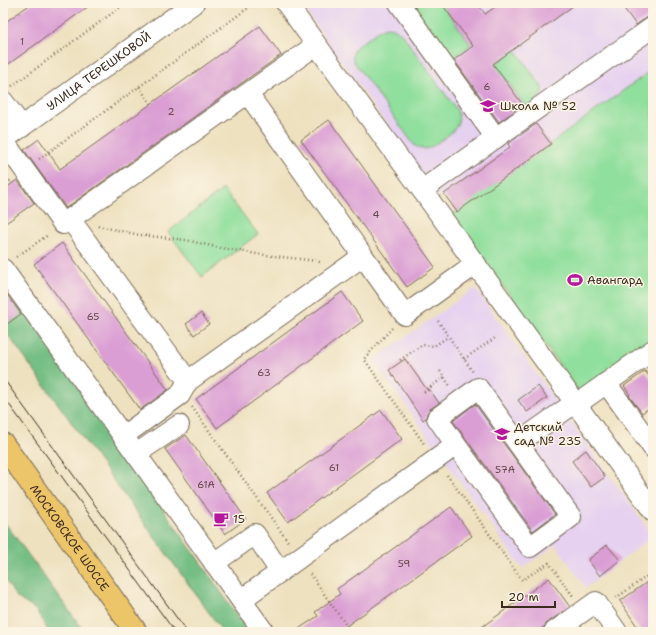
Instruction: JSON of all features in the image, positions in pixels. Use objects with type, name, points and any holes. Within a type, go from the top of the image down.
[{"type":"main road","name":"МОСКОВСКОЕ ШОССЕ","points":[[3,444],[131,630]]},
{"type":"street","name":"УЛИЦА ТЕРЕШКОВОЙ","points":[[3,140],[194,3]]},
{"type":"street","points":[[286,3],[653,511]]},
{"type":"street","points":[[399,3],[496,138]]},
{"type":"street","points":[[422,190],[653,27]]},
{"type":"street","points":[[67,222],[316,45]]},
{"type":"street","points":[[6,94],[22,127]]},
{"type":"street","points":[[248,94],[405,314],[476,264]]},
{"type":"street","points":[[3,140],[24,170],[67,222],[185,387]]},
{"type":"street","points":[[123,436],[180,395],[185,387],[363,256]]},
{"type":"street","points":[[7,266],[123,436],[264,632]]},
{"type":"street","points":[[518,443],[600,381],[653,350]]},
{"type":"street","points":[[600,381],[653,448]]},
{"type":"street","points":[[478,388],[571,517],[530,547],[437,418],[478,388]]},
{"type":"street","points":[[136,454],[179,424]]},
{"type":"street","points":[[241,600],[456,445]]},
{"type":"street","points":[[214,563],[254,534],[275,564]]},
{"type":"street","points":[[554,632],[596,602],[617,632]]},
{"type":"path","points":[[6,94],[126,3]]},
{"type":"path","points":[[3,186],[255,3]]},
{"type":"path","points":[[139,87],[151,104]]},
{"type":"path","points":[[7,266],[67,222],[140,235],[186,240],[257,254],[317,261],[341,271]]},
{"type":"path","points":[[405,314],[364,359],[436,460]]},
{"type":"path","points":[[438,322],[479,381],[478,388]]},
{"type":"path","points":[[400,360],[422,345],[434,346],[448,337]]},
{"type":"path","points":[[464,359],[494,338]]},
{"type":"path","points":[[424,392],[444,377]]},
{"type":"path","points":[[185,387],[299,558],[352,632]]},
{"type":"path","points":[[600,608],[653,572]]},
{"type":"shaded area","name":"Школа № 52","points":[[300,3],[653,3],[653,69],[457,212],[444,195],[439,198]]},
{"type":"shaded area","name":"Детский сад № 235","points":[[475,288],[653,536],[586,588],[556,545],[522,568],[373,360]]},
{"type":"green space","points":[[405,3],[441,3],[471,45],[448,62]]},
{"type":"green space","points":[[386,27],[394,28],[402,34],[457,110],[459,117],[458,123],[452,132],[427,149],[422,149],[414,145],[354,62],[353,54],[356,47],[379,30]]},
{"type":"green space","points":[[516,50],[543,89],[543,92],[528,110],[495,64]]},
{"type":"green space","name":"Авангард","points":[[653,69],[653,344],[581,395],[452,215]]},
{"type":"green space","points":[[223,189],[258,234],[202,277],[168,232]]},
{"type":"green space","points":[[10,306],[16,306],[27,314],[249,632],[223,632],[3,328],[3,309]]},
{"type":"green space","points":[[3,520],[84,632],[49,632],[36,610],[16,597],[3,576]]},
{"type":"building","points":[[32,3],[93,3],[3,68],[3,24]]},
{"type":"building","points":[[441,3],[477,3],[485,14],[501,3],[577,3],[493,64],[523,105],[499,122],[454,60],[473,46]]},
{"type":"building","points":[[620,3],[653,3],[653,15],[636,25]]},
{"type":"building","points":[[260,26],[281,55],[66,208],[24,150],[39,139],[60,169]]},
{"type":"building","points":[[329,120],[435,267],[407,287],[301,140]]},
{"type":"building","points":[[536,124],[551,144],[457,212],[444,194],[510,147],[508,144]]},
{"type":"building","points":[[17,180],[34,203],[3,225],[3,190]]},
{"type":"building","points":[[62,243],[168,390],[140,410],[34,264]]},
{"type":"building","points":[[3,289],[21,314],[3,327]]},
{"type":"building","points":[[342,292],[363,321],[217,428],[196,399]]},
{"type":"building","points":[[201,313],[209,324],[194,335],[186,324]]},
{"type":"building","points":[[405,359],[428,391],[430,390],[439,403],[430,409],[426,418],[423,420],[389,370]]},
{"type":"building","points":[[645,371],[653,381],[653,405],[642,413],[629,396],[630,395],[624,386]]},
{"type":"building","points":[[538,386],[547,398],[527,412],[518,400]]},
{"type":"building","points":[[475,404],[555,514],[533,531],[453,421]]},
{"type":"building","points":[[381,410],[402,439],[288,522],[267,493]]},
{"type":"building","points":[[186,435],[246,519],[225,534],[165,449]]},
{"type":"building","points":[[586,450],[605,477],[591,487],[572,461]]},
{"type":"building","points":[[451,507],[472,536],[338,632],[294,632],[318,616],[315,612],[340,594],[337,589]]},
{"type":"building","points":[[607,545],[620,560],[600,576],[588,560]]},
{"type":"building","points":[[549,578],[570,607],[545,626],[536,632],[475,632]]},
{"type":"building","points":[[653,578],[653,632],[641,632],[620,601]]},
{"type":"tram line","points":[[3,378],[187,632]]},
{"type":"tram line","points":[[3,396],[175,632]]},
{"type":"place","name":"Школа № 52","points":[[488,106]]},
{"type":"place","name":"Авангард","points":[[575,280]]},
{"type":"place","name":"Детский сад № 235","points":[[502,434]]},
{"type":"place","name":"15","points":[[221,519]]}]
